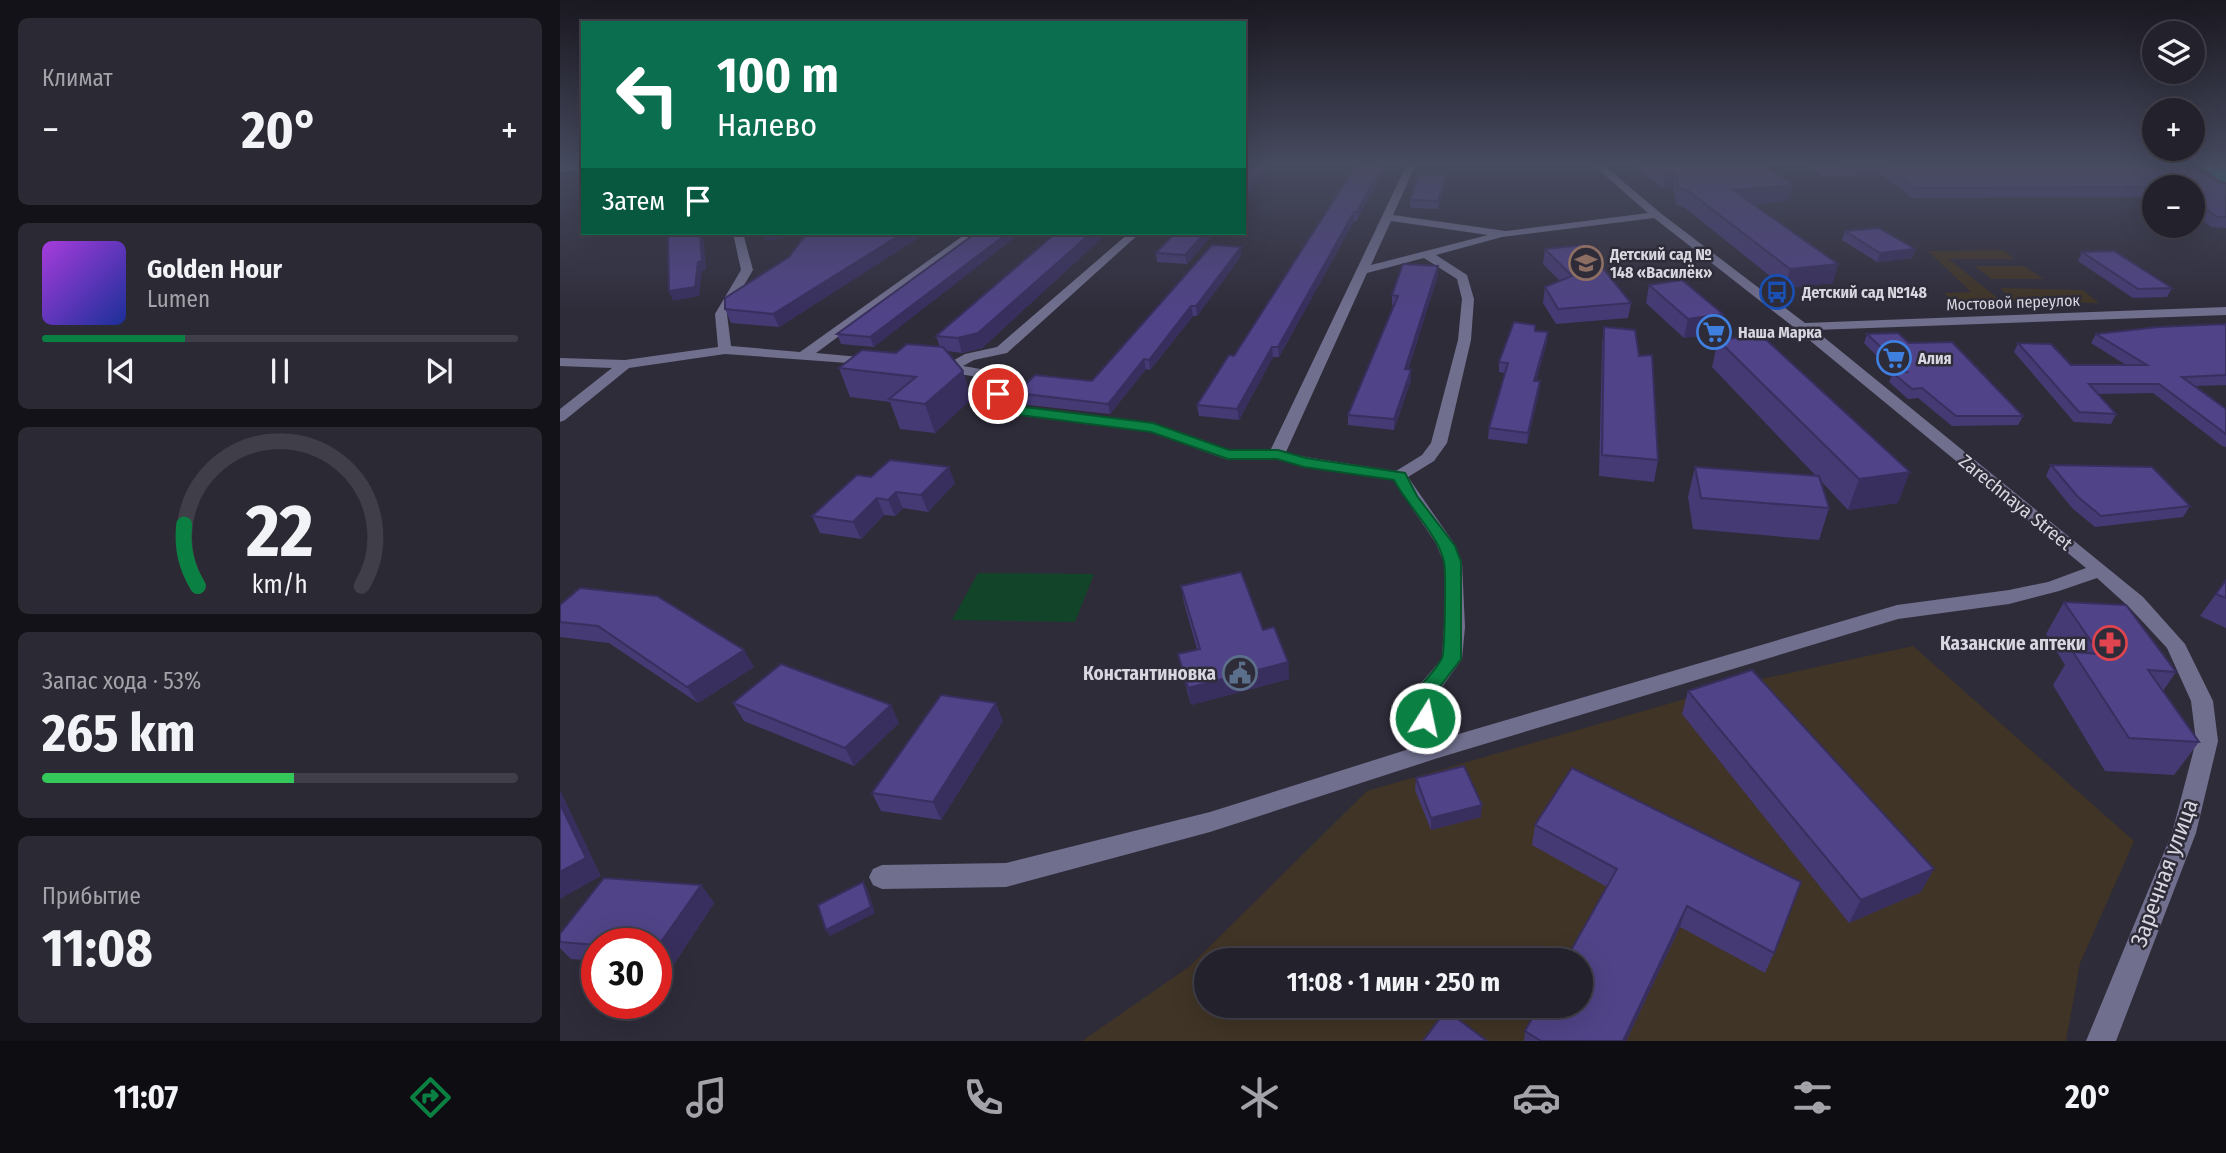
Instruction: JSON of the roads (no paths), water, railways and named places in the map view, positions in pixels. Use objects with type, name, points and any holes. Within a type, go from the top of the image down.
[{"type":"street","points":[[1278,454],[1392,213]]},
{"type":"street","name":"Zarechnaya Street","points":[[1653,213],[1802,327],[2100,570]]},
{"type":"street","points":[[1365,270],[1506,233],[1656,215]]},
{"type":"street","points":[[1390,218],[1506,233]]},
{"type":"street","points":[[725,350],[721,314],[747,270],[738,235]]},
{"type":"street","points":[[802,357],[971,235]]},
{"type":"street","points":[[950,368],[970,357],[1002,350],[1133,235]]},
{"type":"street","points":[[926,366],[1005,377],[998,394],[1004,409],[1153,428],[1228,455],[1278,454],[1304,462],[1399,476],[1428,458],[1439,443],[1467,321],[1465,281],[1426,254]]},
{"type":"street","name":"Мостовой переулок","points":[[1802,327],[2226,312]]},
{"type":"street","points":[[560,362],[625,364],[725,350],[890,363]]},
{"type":"street","points":[[560,417],[625,364]]},
{"type":"street","points":[[1399,476],[1410,497],[1447,546],[1453,562],[1452,659],[1427,690],[1423,705],[1425,718],[1438,749]]},
{"type":"street","points":[[881,877],[1006,874],[1210,822],[1438,749],[1897,612],[2009,597],[2052,587],[2100,570]]},
{"type":"street","name":"Заречная улица","points":[[2100,570],[2136,602],[2175,644],[2202,701],[2207,741],[2184,834],[2101,1041]]},
{"type":"place","name":"Детский сад № 148 «Василёк»","points":[[1586,263]]},
{"type":"place","name":"Детский сад №148","points":[[1777,292]]},
{"type":"place","name":"Наша Марка","points":[[1714,332]]},
{"type":"place","name":"Алия","points":[[1894,358]]},
{"type":"place","name":"Казанские аптеки","points":[[2110,643]]},
{"type":"place","name":"Константиновка","points":[[1240,673]]}]
